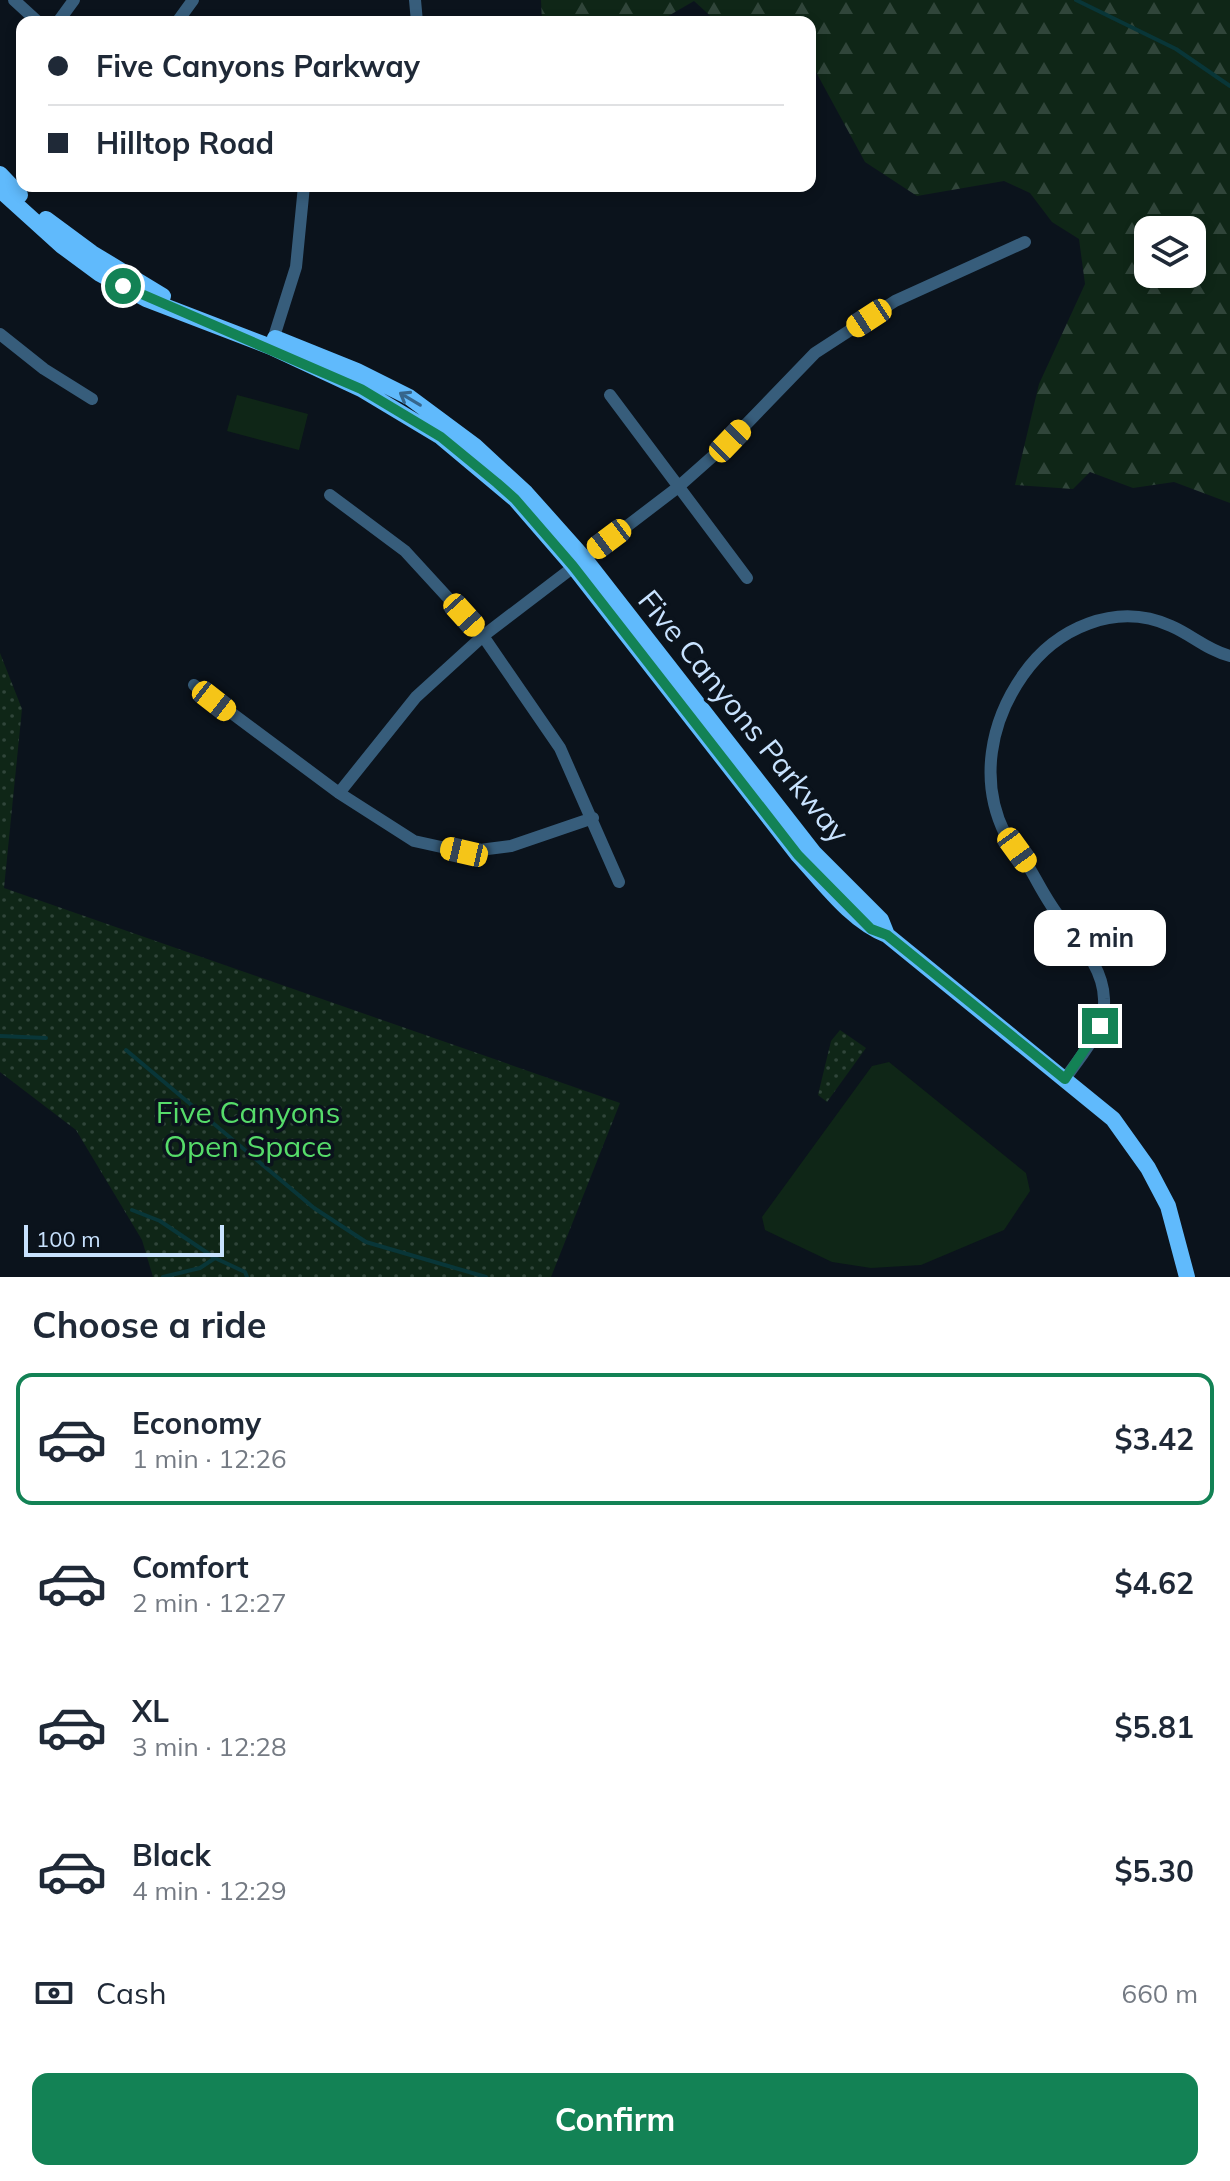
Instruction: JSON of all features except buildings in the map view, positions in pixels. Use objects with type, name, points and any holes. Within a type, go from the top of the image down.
[{"type":"main road","name":"Five Canyons Parkway","points":[[0,174],[16,190]]},
{"type":"main road","name":"Five Canyons Parkway","points":[[0,190],[62,246],[100,274],[155,303],[370,378],[409,397],[446,423],[526,493],[814,853],[881,920],[887,935],[1113,1119],[1148,1168],[1168,1206],[1187,1277]]},
{"type":"main road","name":"Five Canyons Parkway","points":[[18,192],[47,220],[160,295],[272,342]]},
{"type":"street","points":[[14,0],[31,16]]},
{"type":"street","points":[[272,342],[296,267],[303,192]]},
{"type":"street","points":[[339,793],[416,697],[483,636],[677,488],[730,441],[815,353],[895,301],[1025,242]]},
{"type":"street","points":[[0,334],[44,369],[92,399]]},
{"type":"street","points":[[610,395],[747,578]]},
{"type":"street","points":[[330,495],[405,551],[483,636],[560,748],[619,882]]},
{"type":"street","points":[[1065,1079],[1100,1026],[1105,998],[1092,957],[1059,917],[1006,835],[989,790],[993,735],[1017,683],[1035,658],[1054,641],[1094,620],[1129,616],[1171,625],[1210,650],[1230,656]]},
{"type":"street","points":[[194,685],[339,793],[414,841],[464,852],[511,846],[593,818]]},
{"type":"green space","points":[[541,0],[1230,0],[1230,503],[1174,482],[1133,488],[1090,472],[1073,489],[1015,485],[1039,384],[1085,284],[1079,239],[1052,222],[1030,193],[1004,181],[917,196],[865,162],[816,72],[816,16],[710,16],[694,1],[668,16],[542,16]]},
{"type":"green space","points":[[237,395],[308,414],[299,450],[227,431]]},
{"type":"green space","name":"Five Canyons Open Space","points":[[0,653],[22,709],[4,888],[620,1103],[551,1277],[153,1277],[142,1240],[76,1130],[0,1072]]},
{"type":"green space","points":[[840,1030],[866,1048],[827,1102],[818,1095],[831,1041]]},
{"type":"green space","points":[[889,1062],[1026,1173],[1030,1191],[1004,1230],[921,1265],[871,1268],[832,1262],[765,1230],[762,1217],[872,1066]]},
{"type":"waterway","points":[[1076,0],[1176,49],[1230,86]]},
{"type":"waterway","points":[[0,1036],[46,1038]]},
{"type":"waterway","points":[[126,1050],[314,1208],[366,1242],[486,1277]]},
{"type":"waterway","points":[[132,1210],[160,1221],[215,1258]]},
{"type":"waterway","points":[[163,1277],[200,1268],[215,1258],[245,1272],[247,1277]]},
{"type":"route","points":[[123,286],[164,307],[271,347],[361,389],[441,437],[515,499],[573,566],[798,855],[871,929],[887,935],[1065,1079],[1100,1026]]}]
